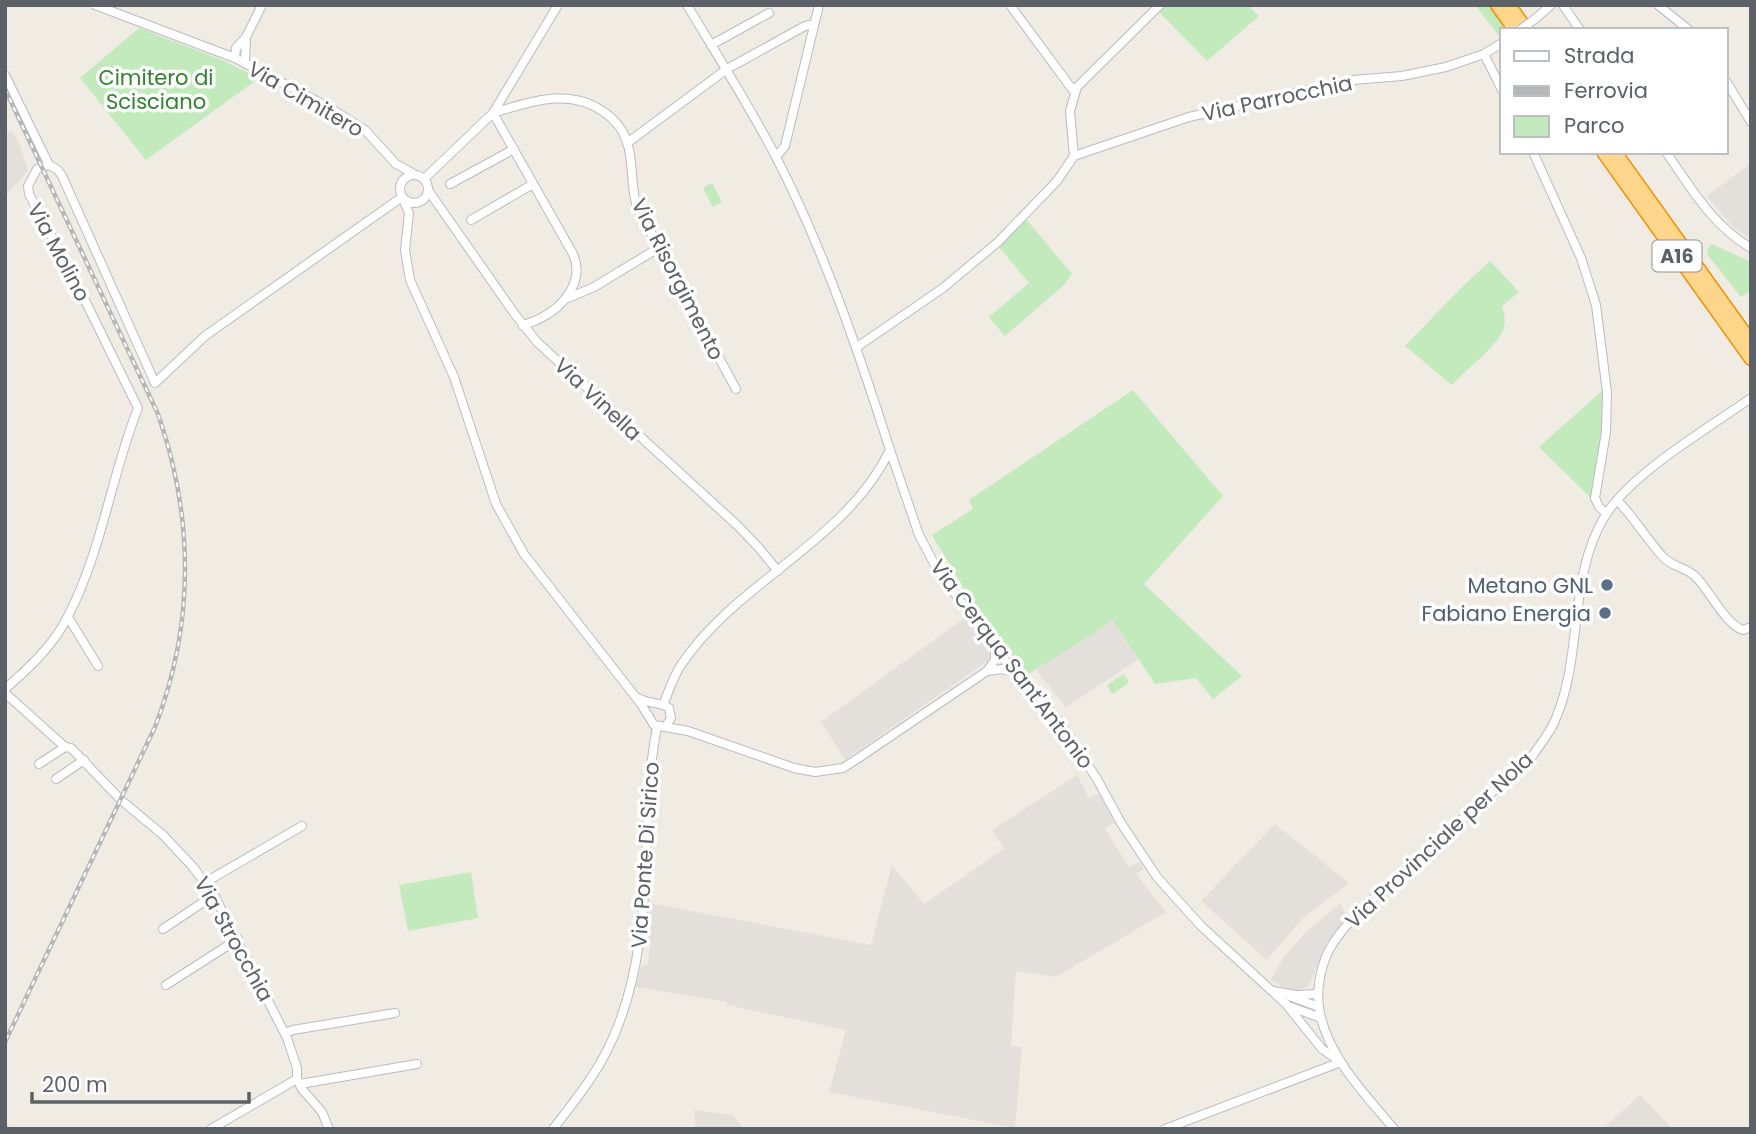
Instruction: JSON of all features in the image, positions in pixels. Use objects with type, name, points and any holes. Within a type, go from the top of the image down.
[{"type":"highway","points":[[1497,5],[1515,28]]},
{"type":"highway","points":[[1510,5],[1531,24]]},
{"type":"highway","name":"A16","points":[[1604,154],[1751,359]]},
{"type":"highway","name":"A16","points":[[1616,154],[1751,342]]},
{"type":"highway","points":[[1687,254],[1751,335]]},
{"type":"street","name":"Via Cimitero","points":[[95,5],[245,63],[365,130],[392,160]]},
{"type":"street","points":[[235,58],[236,48],[262,5]]},
{"type":"street","points":[[424,179],[494,113],[558,5]]},
{"type":"street","name":"Via Cerqua Sant'Antonio","points":[[687,5],[727,69],[776,157],[821,258],[856,347],[919,535],[936,568],[995,648],[1004,665],[1030,686],[1060,723],[1157,877],[1188,913],[1269,990],[1286,1004],[1321,1018]]},
{"type":"street","points":[[776,157],[785,146],[819,5]]},
{"type":"street","points":[[1010,5],[1075,93]]},
{"type":"street","points":[[856,347],[943,288],[998,242],[1057,181],[1074,156],[1070,111],[1082,80],[1160,5]]},
{"type":"street","points":[[1531,24],[1550,5]]},
{"type":"street","points":[[1563,5],[1579,28]]},
{"type":"street","points":[[1658,5],[1687,28]]},
{"type":"street","points":[[711,46],[769,13]]},
{"type":"street","points":[[494,113],[542,99],[581,100],[614,120],[628,143],[727,69],[805,26],[814,24]]},
{"type":"street","points":[[214,51],[243,40]]},
{"type":"street","points":[[243,40],[245,63]]},
{"type":"street","name":"Via Parrocchia","points":[[1074,156],[1108,144],[1116,144],[1162,124],[1353,80],[1402,76],[1446,67],[1484,54],[1500,44]]},
{"type":"street","points":[[1484,54],[1500,86]]},
{"type":"street","points":[[5,75],[49,165]]},
{"type":"street","points":[[1728,84],[1751,122]]},
{"type":"street","points":[[494,113],[576,262],[577,278],[570,294],[541,318],[523,326]]},
{"type":"street","name":"Via Risorgimento","points":[[628,143],[633,195],[736,389]]},
{"type":"street","points":[[450,184],[514,149]]},
{"type":"street","points":[[1534,154],[1581,258],[1596,305],[1607,392],[1606,432],[1595,498],[1606,513]]},
{"type":"street","points":[[1667,154],[1715,221],[1727,233],[1751,248]]},
{"type":"street","points":[[392,160],[401,168],[424,179],[428,190],[425,199],[417,203],[407,235]]},
{"type":"street","points":[[392,160],[409,213],[405,250],[410,280],[461,394],[496,504],[524,554],[635,697],[652,723],[688,731],[794,768],[829,772],[843,768],[987,671],[1004,665]]},
{"type":"street","name":"Via Molino","points":[[5,691],[33,664],[68,617],[94,550],[114,486],[121,452],[138,408],[29,194],[28,186],[33,174],[41,166],[49,165],[55,167],[62,176],[155,383],[205,336],[403,198]]},
{"type":"street","points":[[400,186],[405,177],[414,174]]},
{"type":"street","points":[[471,220],[533,184]]},
{"type":"street","name":"Via Vinella","points":[[428,190],[532,336],[738,526],[778,571]]},
{"type":"street","points":[[403,198],[439,208]]},
{"type":"street","points":[[565,299],[594,287],[660,247]]},
{"type":"street","points":[[532,336],[541,318]]},
{"type":"street","name":"Via Provinciale per Nola","points":[[1341,1062],[1332,1047],[1319,1007],[1322,966],[1328,953],[1346,926],[1533,755],[1552,728],[1566,680],[1586,560],[1606,513],[1638,478],[1751,398]]},
{"type":"street","points":[[649,717],[650,710],[659,705],[680,667],[698,643],[733,606],[808,547],[858,498],[879,473],[890,450]]},
{"type":"street","points":[[1618,500],[1663,557],[1675,566],[1688,570],[1698,579],[1734,626],[1743,630],[1751,627]]},
{"type":"street","points":[[68,617],[98,666]]},
{"type":"street","points":[[987,671],[995,660],[995,648]]},
{"type":"street","points":[[995,660],[1004,665]]},
{"type":"street","name":"Via Strocchia","points":[[5,691],[65,747],[71,748],[84,760],[121,800],[163,835],[193,867],[214,895],[239,939],[285,1033],[297,1068],[298,1082],[322,1112],[329,1129]]},
{"type":"street","points":[[635,697],[671,711],[676,721],[688,731]]},
{"type":"street","name":"Via Ponte Di Sirico","points":[[553,1129],[601,1061],[627,999],[641,933],[647,810],[661,726],[671,718],[671,711]]},
{"type":"street","points":[[39,764],[65,747]]},
{"type":"street","points":[[56,779],[84,760]]},
{"type":"street","points":[[204,883],[302,826]]},
{"type":"street","points":[[163,929],[214,895]]},
{"type":"street","points":[[166,985],[239,939]]},
{"type":"street","points":[[1269,990],[1318,994]]},
{"type":"street","points":[[1283,993],[1319,1007]]},
{"type":"street","name":"Via Cerqua Sant'Antonio","points":[[1286,1004],[1322,1049],[1341,1062]]},
{"type":"street","points":[[285,1033],[395,1013]]},
{"type":"street","points":[[1164,1129],[1341,1062],[1394,1129]]},
{"type":"street","points":[[211,1129],[298,1082],[417,1064]]},
{"type":"shaded area","points":[[11,130],[20,145],[28,171],[5,196],[5,135]]},
{"type":"shaded area","points":[[1751,163],[1751,239],[1733,227],[1707,196]]},
{"type":"shaded area","points":[[966,617],[991,648],[989,660],[845,760],[821,722]]},
{"type":"shaded area","points":[[1112,618],[1139,659],[1066,707],[1036,670]]},
{"type":"shaded area","points":[[1077,775],[1089,798],[1099,794],[1114,823],[1105,829],[1129,867],[1139,862],[1144,869],[1136,874],[1166,912],[1056,977],[1016,971],[1011,1046],[1022,1047],[1015,1128],[829,1092],[846,1030],[727,1005],[727,1002],[636,987],[641,966],[648,964],[650,944],[644,941],[649,903],[871,945],[892,865],[924,904],[1004,849],[992,830]]},
{"type":"shaded area","points":[[1275,824],[1349,883],[1303,918],[1267,960],[1201,901]]},
{"type":"shaded area","points":[[1341,903],[1347,918],[1326,943],[1309,986],[1294,992],[1271,979],[1284,957],[1307,931]]},
{"type":"shaded area","points":[[1640,1095],[1673,1129],[1603,1129],[1632,1102]]},
{"type":"shaded area","points":[[694,1110],[733,1115],[743,1129],[696,1129]]},
{"type":"green space","points":[[1167,5],[1248,5],[1259,16],[1207,61],[1159,12]]},
{"type":"green space","points":[[1475,5],[1489,5],[1505,28],[1500,28],[1500,37]]},
{"type":"green space","name":"Cimitero di Scisciano","points":[[139,28],[222,60],[259,78],[146,160],[80,78]]},
{"type":"green space","points":[[712,183],[722,202],[713,207],[703,188]]},
{"type":"green space","points":[[1026,219],[1072,274],[1064,285],[1005,336],[989,317],[1029,283],[999,247]]},
{"type":"green space","points":[[1712,244],[1751,262],[1751,291],[1741,297],[1707,254]]},
{"type":"green space","points":[[1490,261],[1519,292],[1502,306],[1505,323],[1501,335],[1452,385],[1405,346]]},
{"type":"green space","points":[[1133,390],[1223,496],[1144,584],[1242,676],[1213,699],[1196,678],[1155,684],[1112,619],[1104,627],[1027,675],[976,609],[932,535],[973,509],[969,500]]},
{"type":"green space","points":[[1603,390],[1604,432],[1592,499],[1539,447]]},
{"type":"green space","points":[[1124,674],[1129,683],[1112,694],[1107,685]]},
{"type":"green space","points":[[471,872],[478,918],[408,931],[399,885]]},
{"type":"waterway","points":[[5,1124],[10,1129]]},
{"type":"railway","points":[[5,89],[158,414],[178,492],[185,570],[177,649],[155,727],[5,1042]]},
{"type":"place","name":"Metano GNL","points":[[1607,585]]},
{"type":"place","name":"Fabiano Energia","points":[[1605,613]]}]
